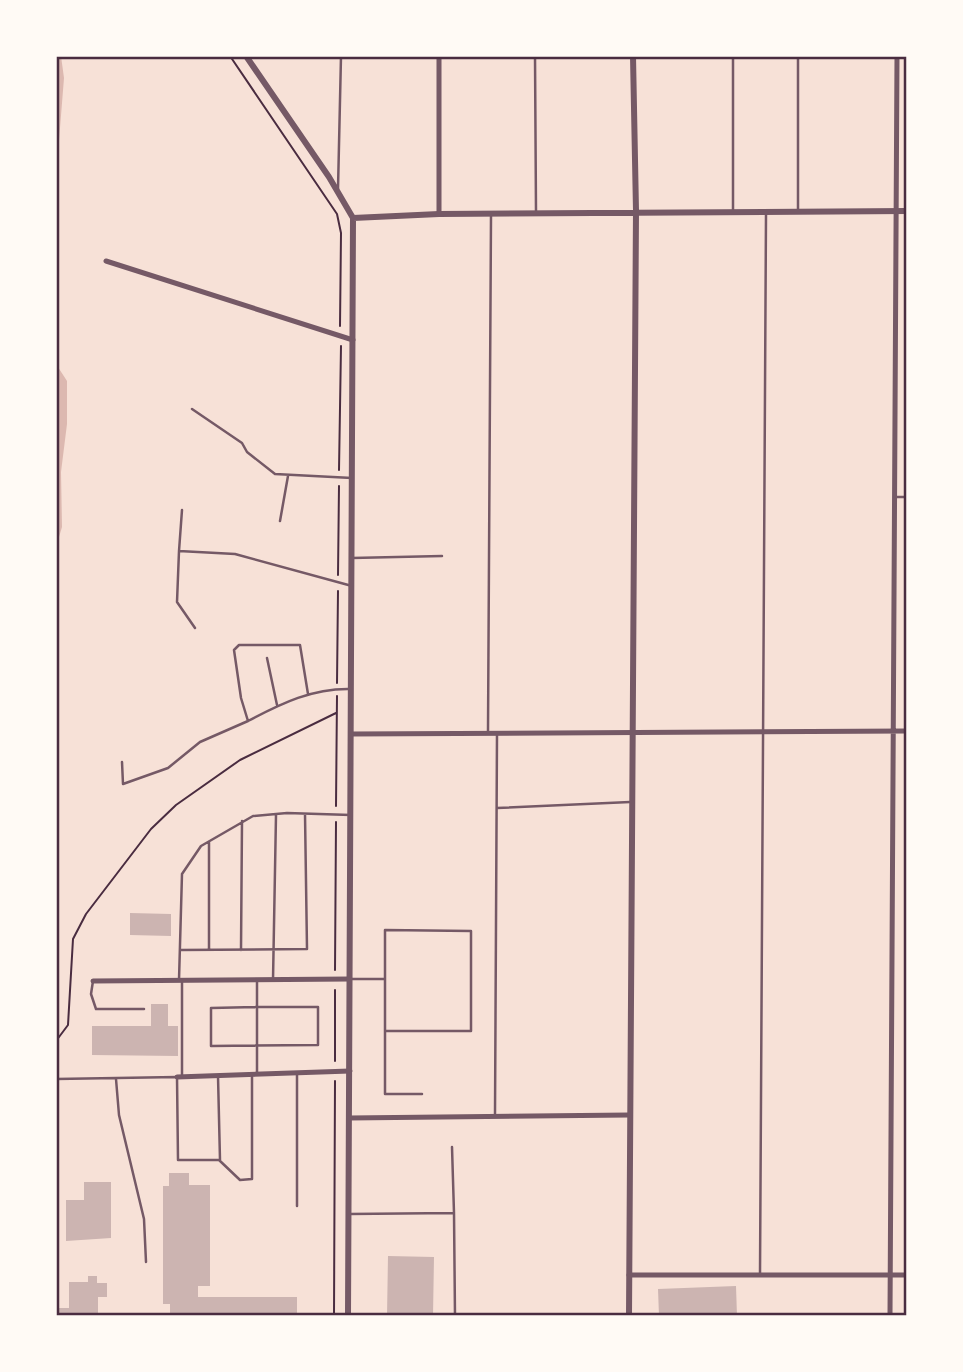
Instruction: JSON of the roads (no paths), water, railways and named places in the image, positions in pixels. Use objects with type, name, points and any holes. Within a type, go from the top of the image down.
[{"type":"street","points":[[246,56],[353,218],[348,1316]]},
{"type":"street","points":[[439,56],[439,214]]},
{"type":"street","points":[[629,1316],[630,802],[636,211],[633,56]]},
{"type":"street","points":[[890,1316],[897,56]]},
{"type":"street","points":[[353,218],[636,211],[907,211]]},
{"type":"street","points":[[106,261],[353,340]]},
{"type":"street","points":[[351,734],[907,731]]},
{"type":"street","points":[[93,981],[351,979]]},
{"type":"street","points":[[179,1076],[350,1071]]},
{"type":"street","points":[[349,1118],[629,1115]]},
{"type":"street","points":[[629,1275],[907,1275]]},
{"type":"lane","points":[[338,192],[341,56]]},
{"type":"lane","points":[[535,56],[536,213]]},
{"type":"lane","points":[[733,56],[733,211]]},
{"type":"lane","points":[[798,56],[798,210]]},
{"type":"lane","points":[[760,1275],[766,210]]},
{"type":"lane","points":[[488,734],[491,213]]},
{"type":"lane","points":[[192,409],[242,443],[247,452],[275,474],[288,477],[352,478]]},
{"type":"lane","points":[[280,521],[288,477]]},
{"type":"lane","points":[[895,497],[907,497]]},
{"type":"lane","points":[[182,510],[177,602],[195,628]]},
{"type":"lane","points":[[179,551],[235,554],[352,586]]},
{"type":"lane","points":[[352,558],[442,556]]},
{"type":"lane","points":[[248,721],[241,698],[234,650],[239,645],[300,645],[308,694]]},
{"type":"lane","points":[[267,658],[277,705]]},
{"type":"lane","points":[[122,762],[123,784],[149,778],[168,768],[201,742],[277,705],[308,694],[351,689]]},
{"type":"lane","points":[[495,1117],[497,734]]},
{"type":"lane","points":[[497,808],[630,802]]},
{"type":"lane","points":[[273,980],[276,814]]},
{"type":"lane","points":[[180,950],[307,949],[305,814]]},
{"type":"lane","points":[[257,980],[252,1180],[240,1180],[219,1160],[178,1160],[182,874],[201,846],[253,816],[351,815]]},
{"type":"lane","points":[[241,950],[242,821]]},
{"type":"lane","points":[[209,841],[209,950]]},
{"type":"lane","points":[[385,1031],[471,1031],[471,931],[385,930],[385,979],[385,1031],[385,1094],[422,1094]]},
{"type":"lane","points":[[351,979],[385,979]]},
{"type":"lane","points":[[93,981],[91,994],[96,1009],[144,1009]]},
{"type":"lane","points":[[257,1006],[318,1007],[318,1045],[211,1046],[211,1008],[257,1006]]},
{"type":"lane","points":[[297,1072],[297,1206]]},
{"type":"lane","points":[[218,1073],[219,1160]]},
{"type":"lane","points":[[56,1079],[179,1076]]},
{"type":"lane","points":[[116,1079],[118,1115],[144,1219],[146,1262]]},
{"type":"lane","points":[[453,1147],[455,1316]]},
{"type":"lane","points":[[349,1213],[453,1213]]}]
